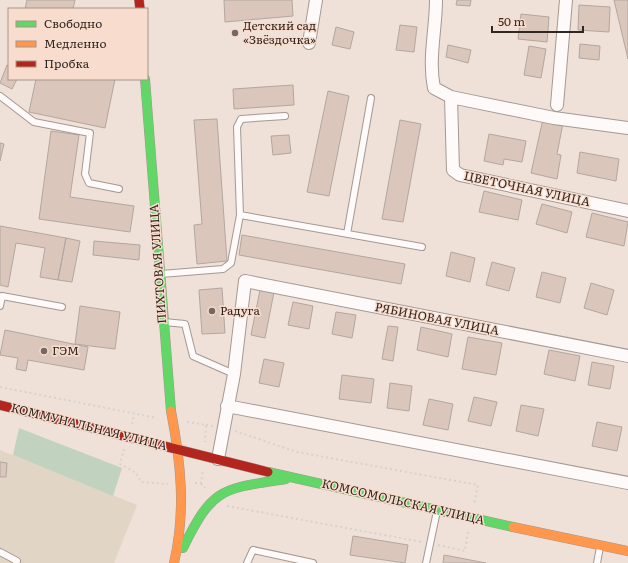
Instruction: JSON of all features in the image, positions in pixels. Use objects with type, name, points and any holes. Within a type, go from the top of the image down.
[{"type":"main road","name":"ПИХТОВАЯ УЛИЦА","points":[[145,80],[169,403],[178,448],[183,517],[181,537],[174,563]]},
{"type":"main road","name":"КОММУНАЛЬНАЯ УЛИЦА","points":[[0,405],[36,412],[178,448]]},
{"type":"main road","name":"КОМСОМОЛЬСКАЯ УЛИЦА","points":[[178,448],[294,478],[437,511],[628,551]]},
{"type":"main road","points":[[174,563],[202,512],[212,499],[238,487],[294,478]]},
{"type":"street","points":[[309,43],[316,0]]},
{"type":"street","points":[[436,0],[436,22],[430,70],[434,88],[452,96],[554,118],[628,128]]},
{"type":"street","points":[[558,106],[566,0]]},
{"type":"street","name":"ЦВЕТОЧНАЯ УЛИЦА","points":[[452,96],[453,170],[456,172],[467,176],[628,211]]},
{"type":"street","name":"РЯБИНОВАЯ УЛИЦА","points":[[234,374],[245,281],[628,356]]},
{"type":"street","points":[[218,459],[234,374]]},
{"type":"street","points":[[227,406],[628,483]]},
{"type":"lane","points":[[0,96],[34,122],[90,133],[85,174],[89,183],[119,189]]},
{"type":"lane","points":[[347,234],[371,98]]},
{"type":"lane","points":[[159,275],[223,268],[231,263],[240,215],[237,127],[241,119],[285,116]]},
{"type":"lane","points":[[240,215],[422,247]]},
{"type":"lane","points":[[0,306],[2,296],[62,307]]},
{"type":"lane","points":[[162,322],[186,324],[193,356],[234,374]]},
{"type":"lane","points":[[426,563],[437,511]]},
{"type":"lane","points":[[596,563],[600,545]]},
{"type":"lane","points":[[247,563],[253,550],[312,563]]},
{"type":"lane","points":[[0,552],[17,560],[16,563]]},
{"type":"path","points":[[0,387],[134,414]]},
{"type":"path","points":[[201,483],[212,499],[226,506],[430,543],[465,551],[478,485],[297,452],[223,428],[206,425]]},
{"type":"shaded area","points":[[0,450],[137,505],[114,563],[0,563]]},
{"type":"green space","points":[[19,428],[122,468],[113,496],[13,455]]},
{"type":"building","points":[[27,0],[75,0],[73,8],[25,8]]},
{"type":"building","points":[[224,0],[292,0],[293,16],[225,22]]},
{"type":"building","points":[[457,0],[471,0],[470,6],[456,5]]},
{"type":"building","points":[[614,0],[628,0],[628,59]]},
{"type":"building","points":[[579,5],[610,7],[609,32],[578,30]]},
{"type":"building","points":[[521,14],[549,17],[547,42],[518,39]]},
{"type":"building","points":[[400,25],[417,27],[414,52],[396,50]]},
{"type":"building","points":[[336,27],[354,32],[350,49],[332,45]]},
{"type":"building","points":[[580,44],[600,46],[599,60],[579,58]]},
{"type":"building","points":[[448,45],[471,50],[468,63],[446,57]]},
{"type":"building","points":[[529,46],[546,49],[541,78],[524,75]]},
{"type":"building","points":[[7,65],[8,80],[16,80],[12,89],[0,83]]},
{"type":"building","points":[[36,80],[115,80],[105,128],[29,112]]},
{"type":"building","points":[[293,85],[294,105],[234,109],[233,89]]},
{"type":"building","points":[[328,91],[349,96],[329,196],[307,192]]},
{"type":"building","points":[[217,119],[227,261],[197,264],[194,225],[202,224],[194,120]]},
{"type":"building","points":[[543,119],[563,123],[557,154],[561,155],[557,179],[531,173]]},
{"type":"building","points":[[400,120],[421,124],[403,222],[382,219]]},
{"type":"building","points":[[51,131],[79,135],[70,197],[134,206],[130,232],[39,219]]},
{"type":"building","points":[[489,134],[526,141],[522,162],[504,159],[503,165],[484,161]]},
{"type":"building","points":[[289,135],[291,153],[273,155],[271,136]]},
{"type":"building","points":[[0,143],[4,144],[0,161]]},
{"type":"building","points":[[580,152],[619,159],[616,181],[577,173]]},
{"type":"building","points":[[484,191],[522,200],[518,220],[479,212]]},
{"type":"building","points":[[542,204],[572,212],[567,233],[536,224]]},
{"type":"building","points":[[592,213],[628,222],[624,246],[586,237]]},
{"type":"building","points":[[0,226],[66,238],[58,280],[40,277],[45,248],[16,243],[8,287],[0,285]]},
{"type":"building","points":[[242,235],[405,264],[401,284],[239,255]]},
{"type":"building","points":[[66,238],[80,241],[72,282],[58,280]]},
{"type":"building","points":[[94,241],[140,245],[139,260],[93,255]]},
{"type":"building","points":[[451,252],[475,258],[470,282],[446,276]]},
{"type":"building","points":[[492,262],[515,268],[509,291],[486,285]]},
{"type":"building","points":[[542,272],[566,278],[560,303],[536,297]]},
{"type":"building","points":[[591,283],[614,290],[607,315],[584,308]]},
{"type":"building","name":"Радуга","points":[[222,288],[225,333],[202,334],[199,290]]},
{"type":"building","points":[[260,290],[274,292],[265,338],[251,335]]},
{"type":"building","points":[[293,302],[313,306],[309,329],[288,325]]},
{"type":"building","points":[[80,306],[120,312],[115,349],[75,344]]},
{"type":"building","points":[[336,312],[356,315],[352,338],[332,334]]},
{"type":"building","points":[[388,326],[398,327],[393,361],[382,359]]},
{"type":"building","points":[[421,327],[452,334],[448,357],[417,350]]},
{"type":"building","name":"ГЭМ","points":[[5,330],[88,347],[84,370],[28,360],[26,371],[16,369],[18,358],[0,355]]},
{"type":"building","points":[[468,337],[502,343],[496,375],[462,369]]},
{"type":"building","points":[[549,350],[580,356],[575,381],[544,374]]},
{"type":"building","points":[[264,359],[284,363],[279,387],[259,383]]},
{"type":"building","points":[[592,362],[614,366],[610,389],[588,385]]},
{"type":"building","points":[[342,375],[374,379],[371,403],[339,399]]},
{"type":"building","points":[[390,383],[412,386],[409,411],[387,408]]},
{"type":"building","points":[[474,397],[497,402],[491,426],[468,421]]},
{"type":"building","points":[[429,399],[453,404],[448,430],[423,425]]},
{"type":"building","points":[[521,405],[544,409],[538,436],[516,431]]},
{"type":"building","points":[[597,422],[622,427],[617,451],[592,446]]},
{"type":"building","points":[[0,462],[7,463],[6,477],[0,477]]},
{"type":"building","points":[[353,536],[408,545],[405,563],[350,555]]},
{"type":"building","points":[[444,555],[486,563],[443,563]]},
{"type":"traffic: fast","points":[[145,80],[171,411]]},
{"type":"traffic: fast","points":[[268,472],[513,527]]},
{"type":"traffic: fast","points":[[183,548],[193,528],[203,513],[221,494],[247,485],[286,479]]},
{"type":"traffic: slow","points":[[171,411],[180,468],[181,487],[180,525],[174,563]]},
{"type":"traffic: slow","points":[[513,527],[628,551]]},
{"type":"traffic: jam","points":[[139,0],[140,8]]},
{"type":"traffic: jam","points":[[0,405],[268,472]]},
{"type":"place","name":"Детский сад «Звёздочка»","points":[[235,33]]},
{"type":"place","name":"Радуга","points":[[212,311]]},
{"type":"place","name":"ГЭМ","points":[[44,351]]}]
